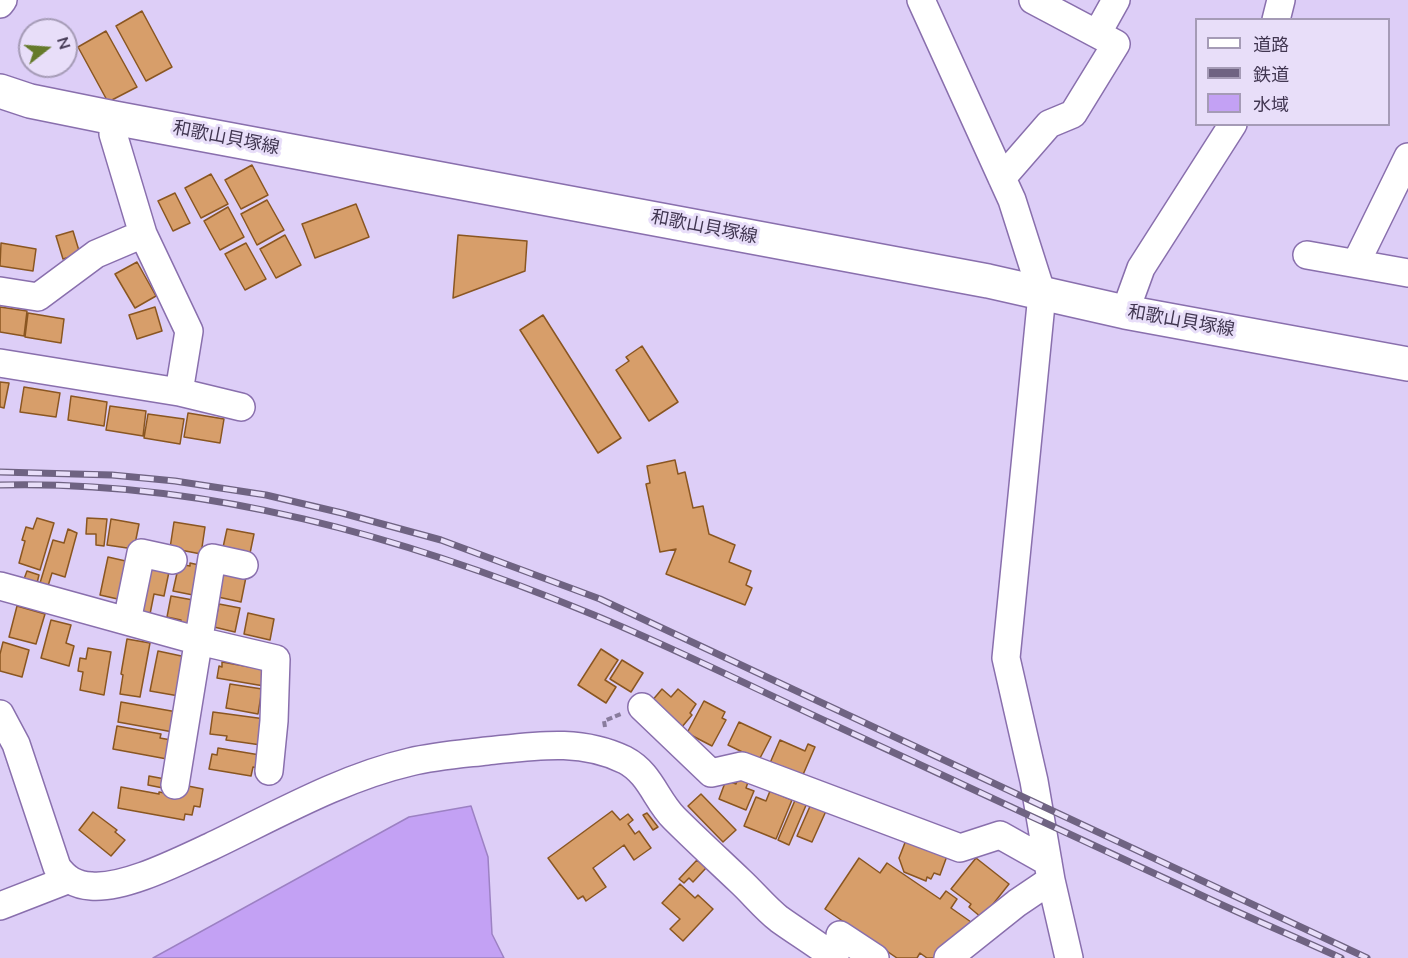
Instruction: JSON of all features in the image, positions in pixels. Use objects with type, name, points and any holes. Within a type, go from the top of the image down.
[{"type":"main road","name":"和歌山貝塚線","points":[[0,91],[30,101],[114,118],[988,281],[1125,312],[1408,364]]},
{"type":"street","points":[[0,4],[3,0]]},
{"type":"street","points":[[921,0],[1012,200],[1042,294],[1006,658],[1034,781],[1049,871],[1069,958]]},
{"type":"street","points":[[1002,178],[1049,124],[1073,114],[1116,44],[1033,0]]},
{"type":"street","points":[[1097,34],[1116,0]]},
{"type":"street","points":[[1276,18],[1281,0]]},
{"type":"street","points":[[114,118],[113,134],[142,234],[183,298],[189,331],[179,392]]},
{"type":"street","points":[[1125,312],[1141,268],[1232,126]]},
{"type":"street","points":[[1356,263],[1408,157]]},
{"type":"street","points":[[0,291],[38,297],[96,255],[142,234]]},
{"type":"street","points":[[1307,255],[1408,273]]},
{"type":"street","points":[[0,363],[179,392],[241,406]]},
{"type":"street","points":[[127,621],[141,553],[173,560]]},
{"type":"street","points":[[175,785],[212,558],[244,564]]},
{"type":"street","points":[[0,586],[276,659],[274,721],[269,771]]},
{"type":"street","points":[[642,707],[711,773],[742,766],[960,848],[1000,835],[1049,871]]},
{"type":"street","points":[[0,714],[16,744],[57,867],[67,880]]},
{"type":"street","points":[[0,906],[67,880],[92,886],[118,884],[171,865],[325,792],[377,771],[458,754],[550,744],[570,745],[593,748],[627,761],[639,770],[672,816],[770,910],[835,952],[875,958]]},
{"type":"street","points":[[948,958],[1017,903],[1049,871]]},
{"type":"water","points":[[471,806],[488,857],[492,934],[504,958],[153,958],[409,817]]},
{"type":"building","points":[[142,11],[172,67],[146,81],[116,26]]},
{"type":"building","points":[[106,31],[137,87],[108,102],[78,47]]},
{"type":"building","points":[[252,165],[268,195],[241,209],[225,180]]},
{"type":"building","points":[[211,174],[228,204],[201,218],[185,188]]},
{"type":"building","points":[[175,193],[190,223],[173,231],[158,201]]},
{"type":"building","points":[[267,200],[284,230],[257,245],[241,214]]},
{"type":"building","points":[[356,204],[369,237],[315,258],[302,224]]},
{"type":"building","points":[[228,207],[244,237],[220,250],[204,221]]},
{"type":"building","points":[[73,231],[80,254],[63,259],[56,236]]},
{"type":"building","points":[[285,235],[301,265],[276,278],[260,249]]},
{"type":"building","points":[[458,235],[527,241],[525,271],[453,298]]},
{"type":"building","points":[[1,243],[36,249],[33,271],[0,266]]},
{"type":"building","points":[[246,243],[266,279],[245,290],[225,254]]},
{"type":"building","points":[[137,262],[156,296],[135,308],[115,274]]},
{"type":"building","points":[[0,307],[27,311],[24,336],[0,332]]},
{"type":"building","points":[[155,307],[162,331],[137,339],[129,315]]},
{"type":"building","points":[[28,313],[64,319],[61,343],[25,337]]},
{"type":"building","points":[[543,315],[621,438],[598,453],[520,330]]},
{"type":"building","points":[[642,346],[678,402],[649,421],[616,370],[629,361],[626,357]]},
{"type":"building","points":[[0,382],[9,383],[4,408],[0,407]]},
{"type":"building","points":[[24,387],[60,393],[56,417],[20,412]]},
{"type":"building","points":[[71,396],[107,402],[104,426],[68,420]]},
{"type":"building","points":[[110,406],[146,411],[143,436],[106,430]]},
{"type":"building","points":[[188,413],[224,419],[220,443],[184,437]]},
{"type":"building","points":[[148,414],[184,419],[180,444],[144,438]]},
{"type":"building","points":[[675,460],[678,474],[685,472],[693,508],[703,506],[709,534],[735,545],[729,562],[751,571],[746,585],[752,588],[745,605],[666,574],[676,549],[660,552],[646,484],[650,483],[647,466]]},
{"type":"building","points":[[37,518],[54,523],[40,570],[19,563],[26,527],[33,529]]},
{"type":"building","points":[[87,518],[107,519],[104,546],[96,545],[96,534],[86,534]]},
{"type":"building","points":[[111,519],[139,524],[134,549],[107,545]]},
{"type":"building","points":[[174,522],[205,527],[201,554],[170,548]]},
{"type":"building","points":[[68,529],[77,533],[65,577],[52,573],[48,586],[40,583],[53,540],[64,543]]},
{"type":"building","points":[[227,529],[254,534],[249,558],[222,552]]},
{"type":"building","points":[[108,557],[130,562],[122,600],[100,595]]},
{"type":"building","points":[[148,563],[170,567],[164,596],[154,594],[150,614],[137,611]]},
{"type":"building","points":[[190,563],[199,565],[193,595],[173,591],[179,564],[190,566]]},
{"type":"building","points":[[224,567],[247,572],[241,602],[218,597]]},
{"type":"building","points":[[27,571],[39,575],[37,583],[24,579]]},
{"type":"building","points":[[171,596],[193,600],[187,625],[181,624],[181,620],[167,617]]},
{"type":"building","points":[[219,604],[240,608],[235,632],[214,627]]},
{"type":"building","points":[[17,606],[45,614],[36,644],[9,637]]},
{"type":"building","points":[[248,613],[274,619],[270,640],[244,634]]},
{"type":"building","points":[[51,620],[71,625],[66,643],[74,646],[69,666],[41,658]]},
{"type":"building","points":[[127,639],[150,643],[140,697],[120,694]]},
{"type":"building","points":[[3,642],[29,650],[22,677],[0,671]]},
{"type":"building","points":[[88,648],[111,652],[104,695],[80,690],[83,672],[78,671],[80,658],[86,659]]},
{"type":"building","points":[[601,649],[618,660],[605,680],[616,687],[606,703],[578,685]]},
{"type":"building","points":[[158,651],[186,657],[179,696],[150,691]]},
{"type":"building","points":[[622,660],[643,673],[631,692],[610,679]]},
{"type":"building","points":[[222,662],[267,670],[264,686],[217,678]]},
{"type":"building","points":[[230,684],[262,689],[258,714],[226,708]]},
{"type":"building","points":[[662,689],[671,697],[678,689],[696,704],[690,713],[692,715],[681,728],[651,702]]},
{"type":"building","points":[[704,701],[725,712],[722,718],[726,720],[712,746],[687,733]]},
{"type":"building","points":[[121,702],[177,712],[173,732],[118,722]]},
{"type":"building","points":[[213,712],[265,719],[261,745],[226,740],[227,736],[210,734]]},
{"type":"building","points":[[739,722],[771,737],[759,760],[728,745]]},
{"type":"building","points":[[117,726],[161,734],[160,738],[171,740],[167,759],[113,749]]},
{"type":"building","points":[[780,740],[805,751],[808,744],[815,747],[802,777],[770,763]]},
{"type":"building","points":[[218,748],[260,755],[258,768],[253,767],[251,776],[209,769],[212,754],[217,755]]},
{"type":"building","points":[[149,776],[165,779],[163,788],[148,785]]},
{"type":"building","points":[[738,778],[748,782],[746,788],[754,791],[746,810],[719,799],[726,780],[736,784]]},
{"type":"building","points":[[183,785],[203,789],[200,807],[194,806],[192,815],[185,814],[184,820],[118,808],[121,787],[182,796]]},
{"type":"building","points":[[770,791],[792,800],[776,839],[744,826],[756,797],[766,801]]},
{"type":"building","points":[[701,794],[736,830],[723,842],[688,806]]},
{"type":"building","points":[[796,798],[807,803],[789,845],[778,840]]},
{"type":"building","points":[[811,804],[826,811],[812,842],[797,836]]},
{"type":"building","points":[[612,811],[620,820],[628,814],[633,820],[628,824],[635,834],[639,831],[651,848],[634,860],[624,845],[593,868],[606,887],[586,901],[583,896],[578,899],[548,858]]},
{"type":"building","points":[[93,812],[117,830],[115,832],[125,840],[111,856],[79,830]]},
{"type":"building","points":[[647,813],[658,827],[653,830],[643,815]]},
{"type":"building","points":[[906,840],[947,856],[940,875],[934,873],[931,879],[927,877],[926,881],[904,872],[899,858]]},
{"type":"building","points":[[859,858],[880,873],[887,863],[940,899],[946,891],[957,899],[951,908],[971,922],[956,943],[938,958],[927,958],[920,953],[917,958],[897,958],[825,909]]},
{"type":"building","points":[[976,858],[1009,884],[982,918],[969,907],[971,904],[951,889]]},
{"type":"building","points":[[697,860],[706,868],[693,882],[689,878],[684,883],[679,879]]},
{"type":"building","points":[[680,884],[695,898],[698,895],[713,909],[683,941],[670,929],[680,919],[662,903]]},
{"type":"railway","points":[[0,472],[112,475],[175,481],[266,495],[441,540],[600,599],[1367,958]]},
{"type":"railway","points":[[0,485],[77,486],[153,492],[229,503],[377,538],[450,561],[523,587],[654,641],[1341,958]]}]
